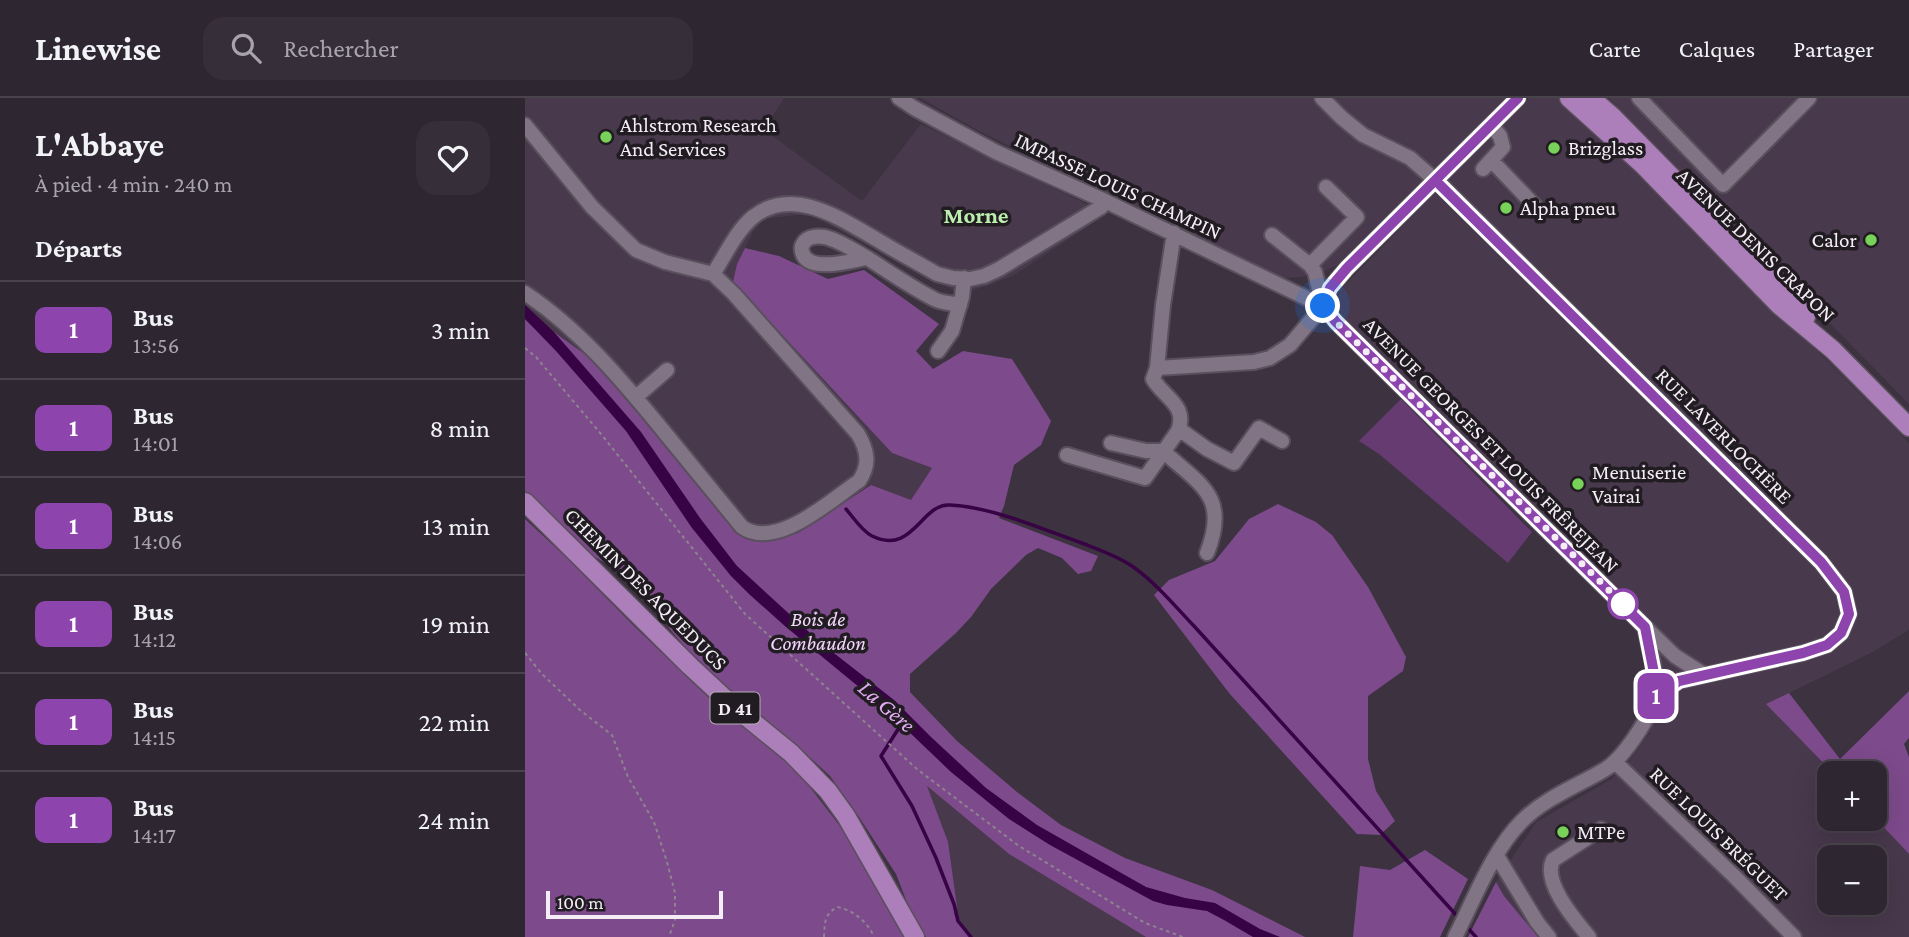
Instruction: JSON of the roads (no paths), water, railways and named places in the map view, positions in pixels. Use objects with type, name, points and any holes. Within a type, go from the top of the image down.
[{"type":"main road","name":"AVENUE DENIS CRAPON","points":[[1569,98],[1642,164],[1779,305],[1833,350],[1909,427]]},
{"type":"main road","points":[[1591,98],[1612,116],[1789,296],[1833,350]]},
{"type":"main road","name":"CHEMIN DES AQUEDUCS","points":[[525,502],[690,666],[731,705],[792,753],[828,791],[846,816],[915,937]]},
{"type":"street","name":"IMPASSE LOUIS CHAMPIN","points":[[899,98],[996,152],[1174,233],[1323,306]]},
{"type":"street","name":"RUE LAVERLOCHÈRE","points":[[1322,98],[1363,135],[1410,158],[1436,180],[1821,562],[1844,592],[1849,614],[1841,633],[1827,645],[1803,653],[1679,681],[1655,697]]},
{"type":"street","points":[[1157,368],[1254,362],[1270,358],[1290,345],[1323,306],[1330,288],[1347,268],[1518,98]]},
{"type":"street","points":[[1639,98],[1723,185],[1809,98]]},
{"type":"street","points":[[525,125],[592,207],[636,250],[665,262],[713,274],[734,293],[858,434],[867,454],[865,472],[859,481],[795,525],[774,533],[750,533],[742,527],[636,397],[601,359],[570,328],[525,293]]},
{"type":"street","points":[[1491,125],[1500,136],[1503,147],[1487,164],[1536,207]]},
{"type":"street","points":[[1310,265],[1357,217],[1326,187]]},
{"type":"street","points":[[713,274],[753,217],[765,210],[796,204],[813,206],[833,214],[937,274],[964,278],[999,269],[1101,207],[1105,201]]},
{"type":"street","points":[[1067,455],[1145,478],[1179,429],[1180,413],[1153,379],[1157,368],[1174,233]]},
{"type":"street","points":[[1272,235],[1310,265],[1315,272],[1323,306]]},
{"type":"street","points":[[866,258],[937,301],[960,304]]},
{"type":"street","points":[[938,351],[952,331],[964,278]]},
{"type":"street","name":"AVENUE GEORGES ET LOUIS FRÊREJEAN","points":[[1323,306],[1336,322],[1645,627]]},
{"type":"street","points":[[636,397],[667,370]]},
{"type":"street","points":[[1179,429],[1207,449],[1234,463],[1258,428],[1282,441]]},
{"type":"street","points":[[1111,443],[1146,451],[1163,451],[1197,482],[1213,501],[1216,521],[1207,553]]},
{"type":"street","points":[[1645,627],[1675,656],[1703,674]]},
{"type":"street","points":[[1455,937],[1497,856],[1522,821],[1535,810],[1608,768],[1637,736],[1655,697],[1654,673],[1645,627]]},
{"type":"street","name":"RUE LOUIS BRÉGUET","points":[[1615,762],[1794,937]]},
{"type":"street","points":[[1589,937],[1565,906],[1550,874],[1550,865],[1553,860],[1601,829]]},
{"type":"street","points":[[1497,856],[1530,912],[1549,937]]},
{"type":"water","name":"La Gère","points":[[525,305],[554,332],[641,432],[700,518],[737,566],[821,643],[894,700],[986,788],[1037,825],[1146,887],[1215,903],[1260,929],[1280,937],[1253,937],[1207,911],[1153,901],[1050,845],[1009,819],[951,772],[882,706],[786,627],[731,576],[692,528],[626,431],[525,319]]},
{"type":"waterway","points":[[846,509],[868,534],[886,540],[907,534],[940,507],[950,505],[982,510],[1079,542],[1113,555],[1132,566],[1157,587],[1194,626],[1458,917]]},
{"type":"waterway","name":"La Gère","points":[[904,720],[881,756],[912,806],[936,858],[958,921],[971,937]]},
{"type":"waterway","points":[[1466,926],[1476,937]]},
{"type":"place","name":"Ahlstrom Research And Services","points":[[606,137]]},
{"type":"place","name":"Brizglass","points":[[1554,148]]},
{"type":"place","name":"Alpha pneu","points":[[1506,208]]},
{"type":"place","name":"Calor","points":[[1871,240]]},
{"type":"place","name":"Menuiserie Vairai","points":[[1578,484]]},
{"type":"place","name":"MTPe","points":[[1563,832]]},
{"type":"district","name":"Morne","points":[[976,215]]},
{"type":"park label","name":"Bois de Combaudon","points":[[818,631]]}]
